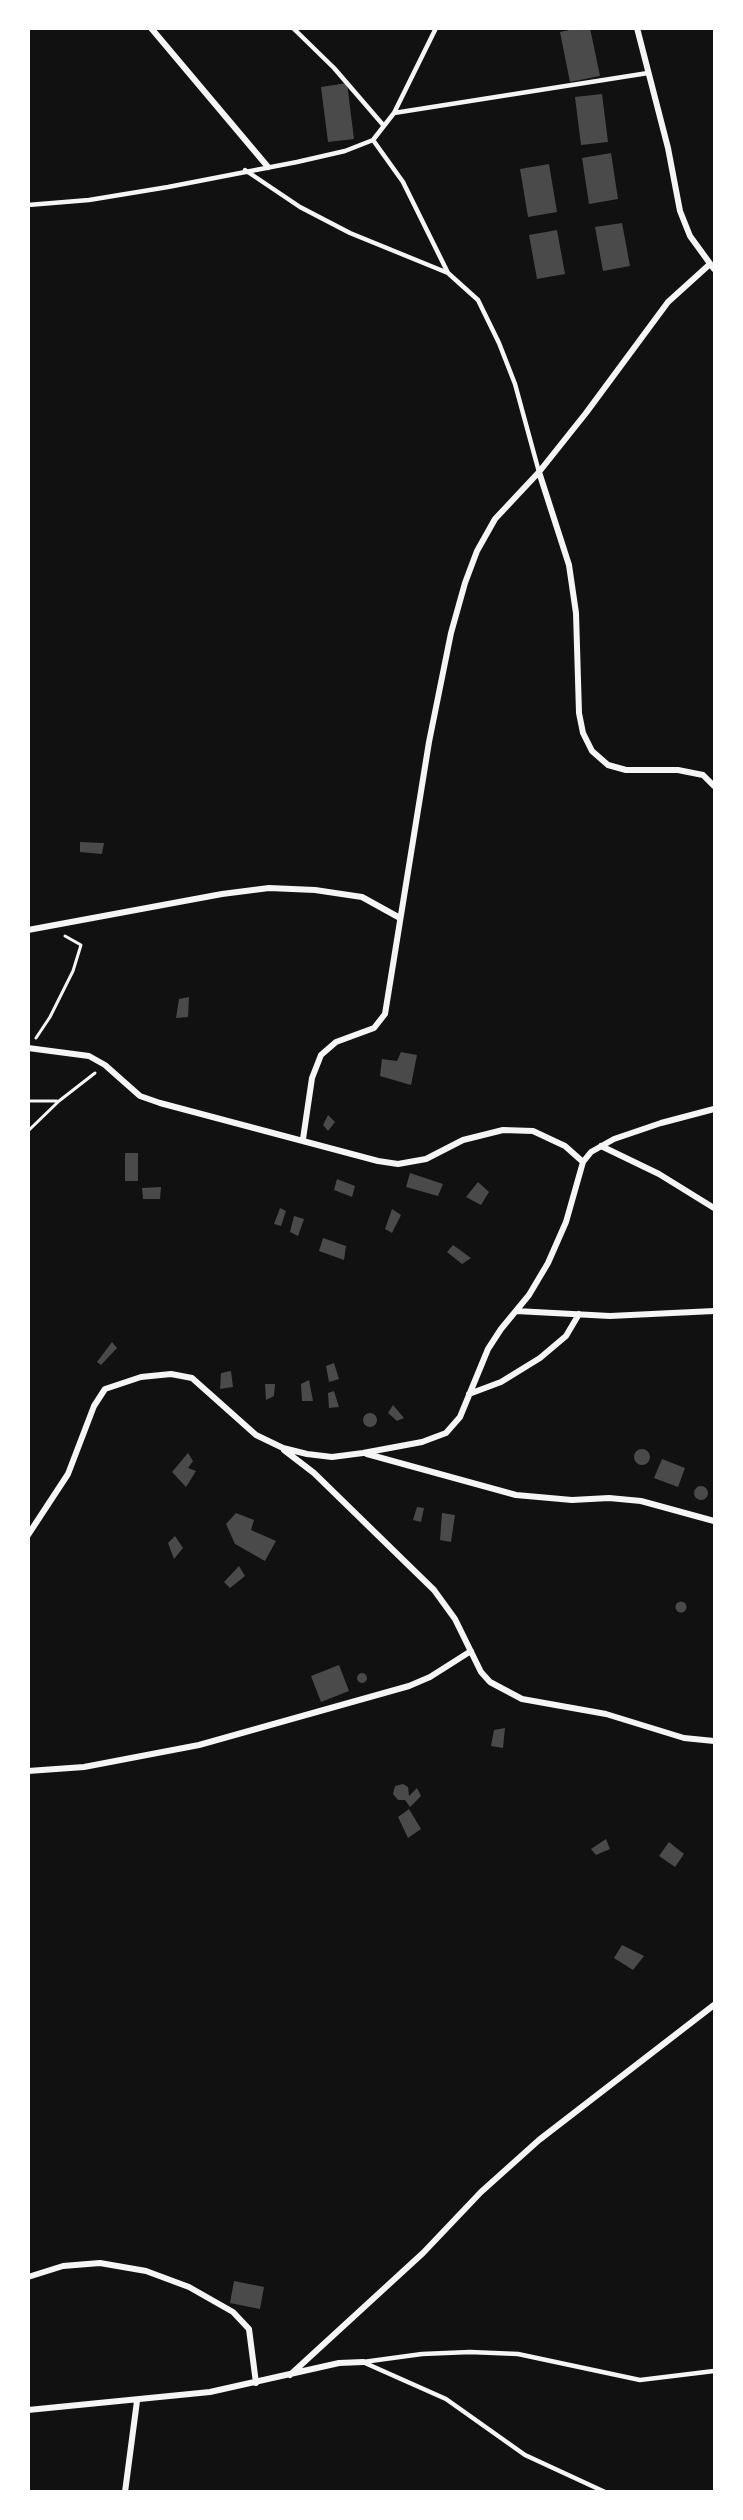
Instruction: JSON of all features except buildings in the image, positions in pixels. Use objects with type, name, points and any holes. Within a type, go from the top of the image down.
[{"type":"street","points":[[152,28],[268,167]]},
{"type":"street","points":[[303,1139],[312,1078],[321,1055],[336,1042],[374,1028],[385,1014],[429,742],[465,583],[477,551],[495,519],[539,472],[668,302],[712,266],[690,236],[680,211],[668,148],[637,28]]},
{"type":"street","points":[[539,472],[570,565],[576,613],[579,713],[583,733],[592,751],[608,765],[626,770],[678,770],[695,773],[703,775],[714,786]]},
{"type":"street","points":[[28,930],[222,894],[269,888],[315,890],[362,897],[400,918]]},
{"type":"street","points":[[31,1045],[89,1056],[105,1065],[140,1096],[398,1164],[426,1159],[463,1140],[503,1130],[533,1131],[565,1146],[583,1161]]},
{"type":"street","points":[[283,1448],[319,1456],[363,1453],[422,1442],[446,1433],[460,1417],[488,1349],[529,1295],[548,1263],[566,1222],[583,1161],[601,1146],[661,1123],[714,1109]]},
{"type":"street","points":[[601,1146],[659,1174],[714,1208]]},
{"type":"street","points":[[516,1311],[610,1316],[714,1311]]},
{"type":"street","points":[[470,1394],[501,1382],[540,1358],[566,1336],[579,1314]]},
{"type":"street","points":[[28,1535],[68,1474],[94,1406],[105,1389],[119,1382],[171,1374],[192,1378],[246,1428],[283,1448],[314,1473],[434,1590],[455,1619],[486,1679],[505,1692],[522,1699],[606,1714],[684,1738],[714,1741]]},
{"type":"street","points":[[363,1453],[516,1495],[572,1500],[609,1498],[640,1501],[714,1521]]},
{"type":"street","points":[[28,1772],[84,1767],[221,1739],[415,1684],[471,1651]]},
{"type":"street","points":[[290,2375],[423,2253],[481,2192],[539,2140],[714,2005]]},
{"type":"street","points":[[28,2277],[63,2266],[100,2263],[146,2271],[189,2287],[233,2313],[249,2330],[256,2383]]},
{"type":"street","points":[[28,2410],[136,2401],[256,2383],[339,2363],[363,2362]]},
{"type":"street","points":[[125,2492],[136,2401]]},
{"type":"lane","points":[[293,28],[334,68],[384,126]]},
{"type":"lane","points":[[28,205],[100,199],[345,151],[373,140],[394,113],[436,28]]},
{"type":"lane","points":[[394,113],[648,73]]},
{"type":"lane","points":[[373,140],[402,182],[448,273]]},
{"type":"lane","points":[[245,170],[300,207],[350,232],[448,273],[478,300],[499,343],[514,384],[539,472]]},
{"type":"lane","points":[[363,2362],[422,2354],[470,2352],[518,2354],[640,2379],[714,2371]]},
{"type":"lane","points":[[363,2362],[446,2399],[525,2455],[605,2492]]},
{"type":"path","points":[[31,1045],[50,1017],[73,971],[81,945],[48,927]]},
{"type":"path","points":[[28,1131],[59,1101],[105,1065]]},
{"type":"path","points":[[28,1101],[59,1101]]}]
